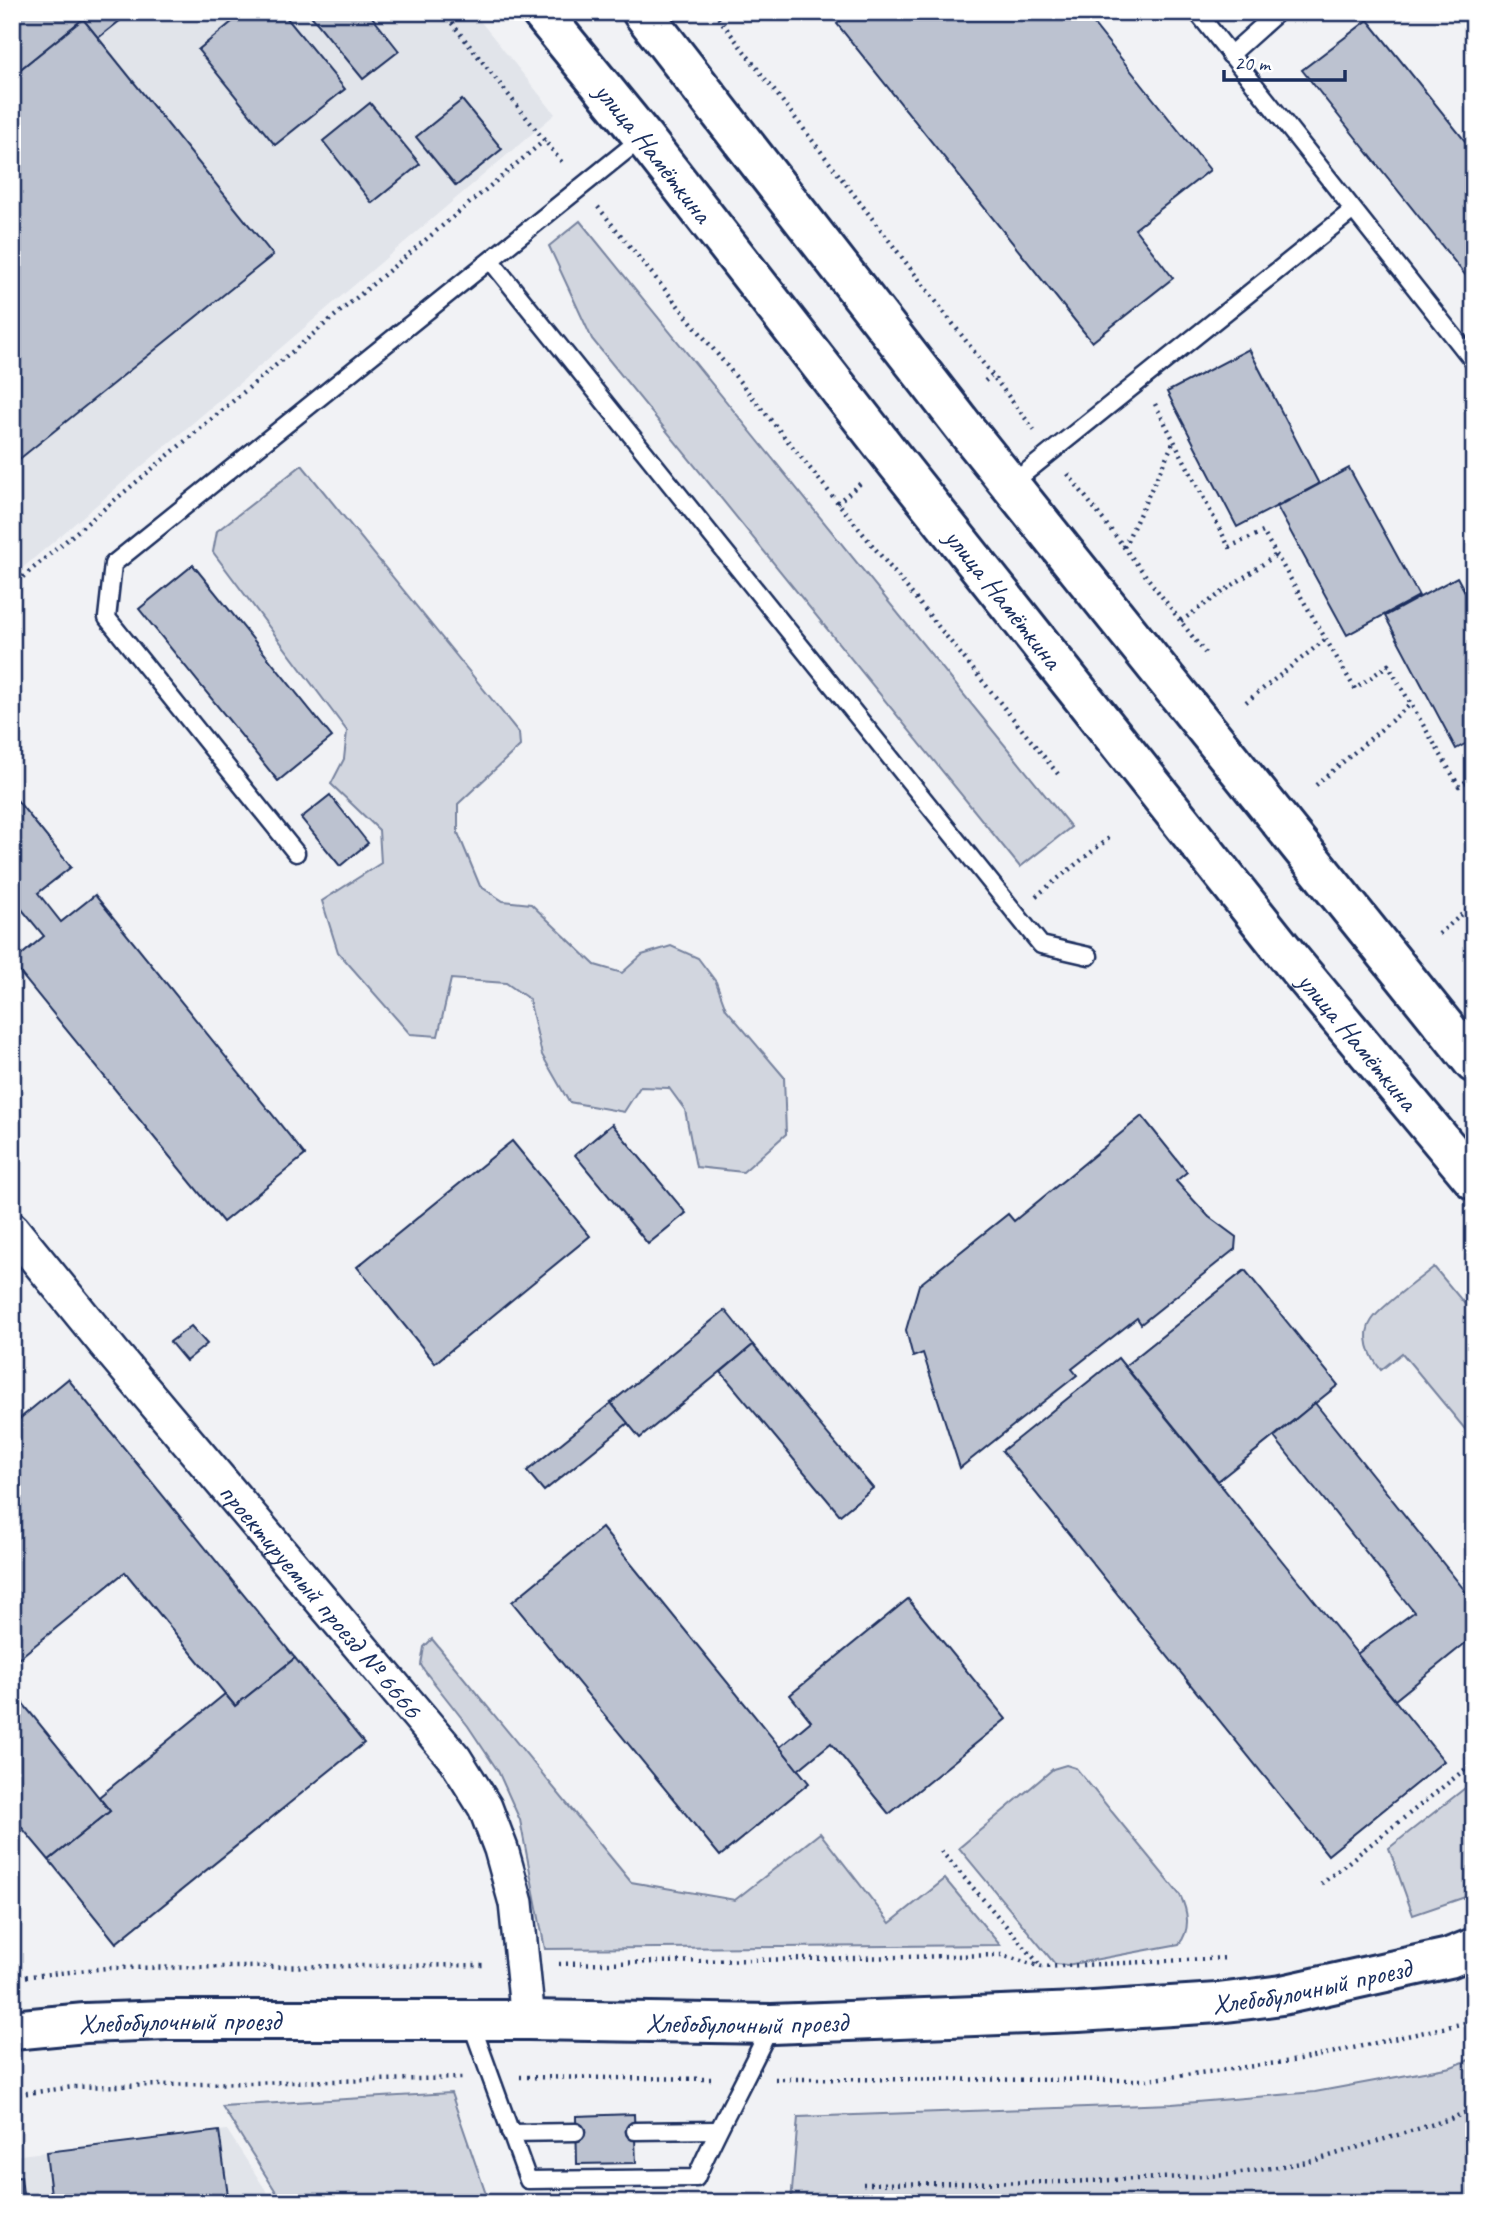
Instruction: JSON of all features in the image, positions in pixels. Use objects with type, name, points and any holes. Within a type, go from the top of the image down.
[{"type":"main road","name":"улица Намёткина","points":[[541,12],[643,137],[1291,960],[1474,1180]]},
{"type":"main road","points":[[642,12],[1010,485],[1474,1063]]},
{"type":"main road","name":"Хлебобулочный проезд","points":[[12,2030],[85,2023],[166,2020],[528,2020],[772,2024],[1077,2012],[1219,2003],[1282,1995],[1449,1958],[1474,1948]]},
{"type":"street","name":"проектируемый проезд № 6666","points":[[12,1229],[113,1353],[456,1759],[485,1807],[501,1849],[516,1903],[528,2020]]},
{"type":"lane","points":[[1197,12],[1474,362]]},
{"type":"lane","points":[[1230,55],[1278,12]]},
{"type":"lane","points":[[296,852],[107,618],[113,564],[643,137]]},
{"type":"lane","points":[[1010,485],[1353,210]]},
{"type":"lane","points":[[491,261],[1041,946],[1089,956]]},
{"type":"lane","points":[[470,2020],[528,2180],[696,2178],[717,2130],[746,2079],[772,2024]]},
{"type":"lane","points":[[635,2132],[717,2130]]},
{"type":"lane","points":[[510,2133],[576,2132]]},
{"type":"path","points":[[443,12],[1058,774]]},
{"type":"path","points":[[714,12],[1205,653]]},
{"type":"path","points":[[12,586],[545,140]]},
{"type":"path","points":[[985,381],[991,376]]},
{"type":"path","points":[[1142,380],[1229,547],[1263,532],[1355,689],[1388,665],[1459,786],[1474,777]]},
{"type":"path","points":[[1124,547],[1174,441]]},
{"type":"path","points":[[837,503],[866,479]]},
{"type":"path","points":[[1181,621],[1276,555]]},
{"type":"path","points":[[1246,702],[1326,639]]},
{"type":"path","points":[[1316,785],[1411,704]]},
{"type":"path","points":[[1015,913],[1109,838]]},
{"type":"path","points":[[1439,934],[1474,904]]},
{"type":"path","points":[[1321,1884],[1468,1767],[1468,1719]]},
{"type":"path","points":[[941,1851],[1042,1967]]},
{"type":"path","points":[[12,1978],[107,1968],[521,1965],[1001,1955],[1042,1967],[1240,1958]]},
{"type":"path","points":[[12,2095],[74,2087],[489,2077],[1147,2080],[1299,2060],[1474,2021]]},
{"type":"path","points":[[863,2184],[1066,2182],[1229,2175],[1313,2161],[1450,2119],[1474,2109]]},
{"type":"shaded area","points":[[12,12],[473,12],[555,114],[12,577]]},
{"type":"shaded area","points":[[580,221],[1071,827],[1020,867],[592,339],[549,246]]},
{"type":"shaded area","points":[[302,465],[519,733],[520,746],[458,804],[458,833],[480,886],[503,901],[531,904],[595,965],[622,973],[642,955],[671,946],[698,958],[716,982],[726,1009],[784,1077],[786,1134],[743,1172],[696,1167],[685,1110],[669,1088],[640,1087],[624,1112],[569,1102],[542,1055],[529,999],[506,983],[451,979],[438,1036],[410,1034],[338,952],[322,901],[381,863],[379,830],[331,784],[344,759],[347,731],[213,552],[217,531]]},
{"type":"shaded area","points":[[1434,1267],[1474,1315],[1474,1440],[1402,1353],[1381,1370],[1368,1346],[1367,1332],[1377,1314]]},
{"type":"shaded area","points":[[432,1639],[631,1882],[735,1900],[820,1833],[890,1923],[945,1879],[1000,1945],[545,1949],[520,1820],[498,1771],[468,1726],[421,1665],[424,1647]]},
{"type":"shaded area","points":[[1066,1765],[1076,1768],[1180,1895],[1185,1907],[1187,1927],[1179,1944],[1067,1965],[1055,1964],[959,1848],[1053,1769]]},
{"type":"shaded area","points":[[1474,1781],[1474,1894],[1413,1915],[1389,1848]]},
{"type":"shaded area","points":[[1474,2058],[1474,2203],[791,2203],[798,2117],[1172,2104],[1315,2092],[1451,2067]]},
{"type":"shaded area","points":[[451,2093],[489,2203],[283,2203],[222,2106]]},
{"type":"shaded area","points":[[227,2130],[274,2203],[12,2203],[12,2156]]},
{"type":"building","points":[[12,12],[77,12],[83,19],[12,76]]},
{"type":"building","points":[[77,12],[131,12],[98,38]]},
{"type":"building","points":[[244,12],[282,12],[345,89],[275,145],[198,50]]},
{"type":"building","points":[[308,12],[368,12],[399,51],[363,79]]},
{"type":"building","points":[[851,12],[1084,12],[1210,170],[1135,229],[1173,278],[1092,342],[837,24]]},
{"type":"building","points":[[83,19],[273,255],[12,465],[12,76]]},
{"type":"building","points":[[1368,20],[1474,152],[1474,286],[1302,70]]},
{"type":"building","points":[[462,100],[502,149],[456,186],[416,137]]},
{"type":"building","points":[[370,103],[420,164],[372,203],[323,141]]},
{"type":"building","points":[[1249,349],[1319,484],[1237,527],[1167,392]]},
{"type":"building","points":[[1349,468],[1419,596],[1347,635],[1277,507]]},
{"type":"building","points":[[193,565],[332,737],[278,781],[139,609]]},
{"type":"building","points":[[1457,577],[1474,608],[1474,739],[1456,749],[1385,616]]},
{"type":"building","points":[[12,794],[71,867],[38,893],[61,922],[95,895],[305,1155],[223,1222],[12,963],[44,936],[20,907],[12,914]]},
{"type":"building","points":[[330,795],[368,843],[340,866],[301,818]]},
{"type":"building","points":[[1142,1116],[1187,1172],[1176,1181],[1209,1217],[1236,1237],[1235,1249],[1141,1324],[1137,1318],[1072,1369],[1077,1375],[960,1468],[923,1353],[913,1357],[906,1330],[919,1285],[1008,1214],[1014,1221]]},
{"type":"building","points":[[612,1124],[686,1213],[648,1244],[575,1155]]},
{"type":"building","points":[[512,1141],[590,1236],[435,1363],[357,1267]]},
{"type":"building","points":[[1245,1270],[1338,1385],[1218,1481],[1125,1366]]},
{"type":"building","points":[[725,1310],[753,1345],[640,1438],[611,1403]]},
{"type":"building","points":[[191,1326],[207,1344],[186,1361],[170,1342]]},
{"type":"building","points":[[753,1345],[873,1488],[840,1515],[721,1372]]},
{"type":"building","points":[[1118,1358],[1444,1761],[1328,1855],[1002,1451]]},
{"type":"building","points":[[68,1379],[295,1658],[235,1706],[125,1572],[12,1664],[12,1425]]},
{"type":"building","points":[[611,1403],[628,1423],[544,1491],[527,1471]]},
{"type":"building","points":[[1315,1403],[1474,1602],[1474,1636],[1395,1700],[1357,1654],[1414,1612],[1274,1437]]},
{"type":"building","points":[[602,1528],[809,1783],[720,1856],[512,1602]]},
{"type":"building","points":[[908,1599],[1006,1719],[889,1814],[831,1743],[798,1770],[780,1747],[811,1721],[790,1695]]},
{"type":"building","points":[[295,1658],[364,1743],[116,1943],[49,1860],[110,1811],[99,1797],[225,1694],[235,1706]]},
{"type":"building","points":[[12,1690],[110,1811],[49,1860],[12,1816]]},
{"type":"building","points":[[634,2114],[636,2163],[577,2164],[576,2116]]},
{"type":"building","points":[[219,2131],[229,2203],[52,2203],[46,2152]]},
{"type":"building","points":[[21,2177],[24,2203],[12,2203],[12,2178]]}]
